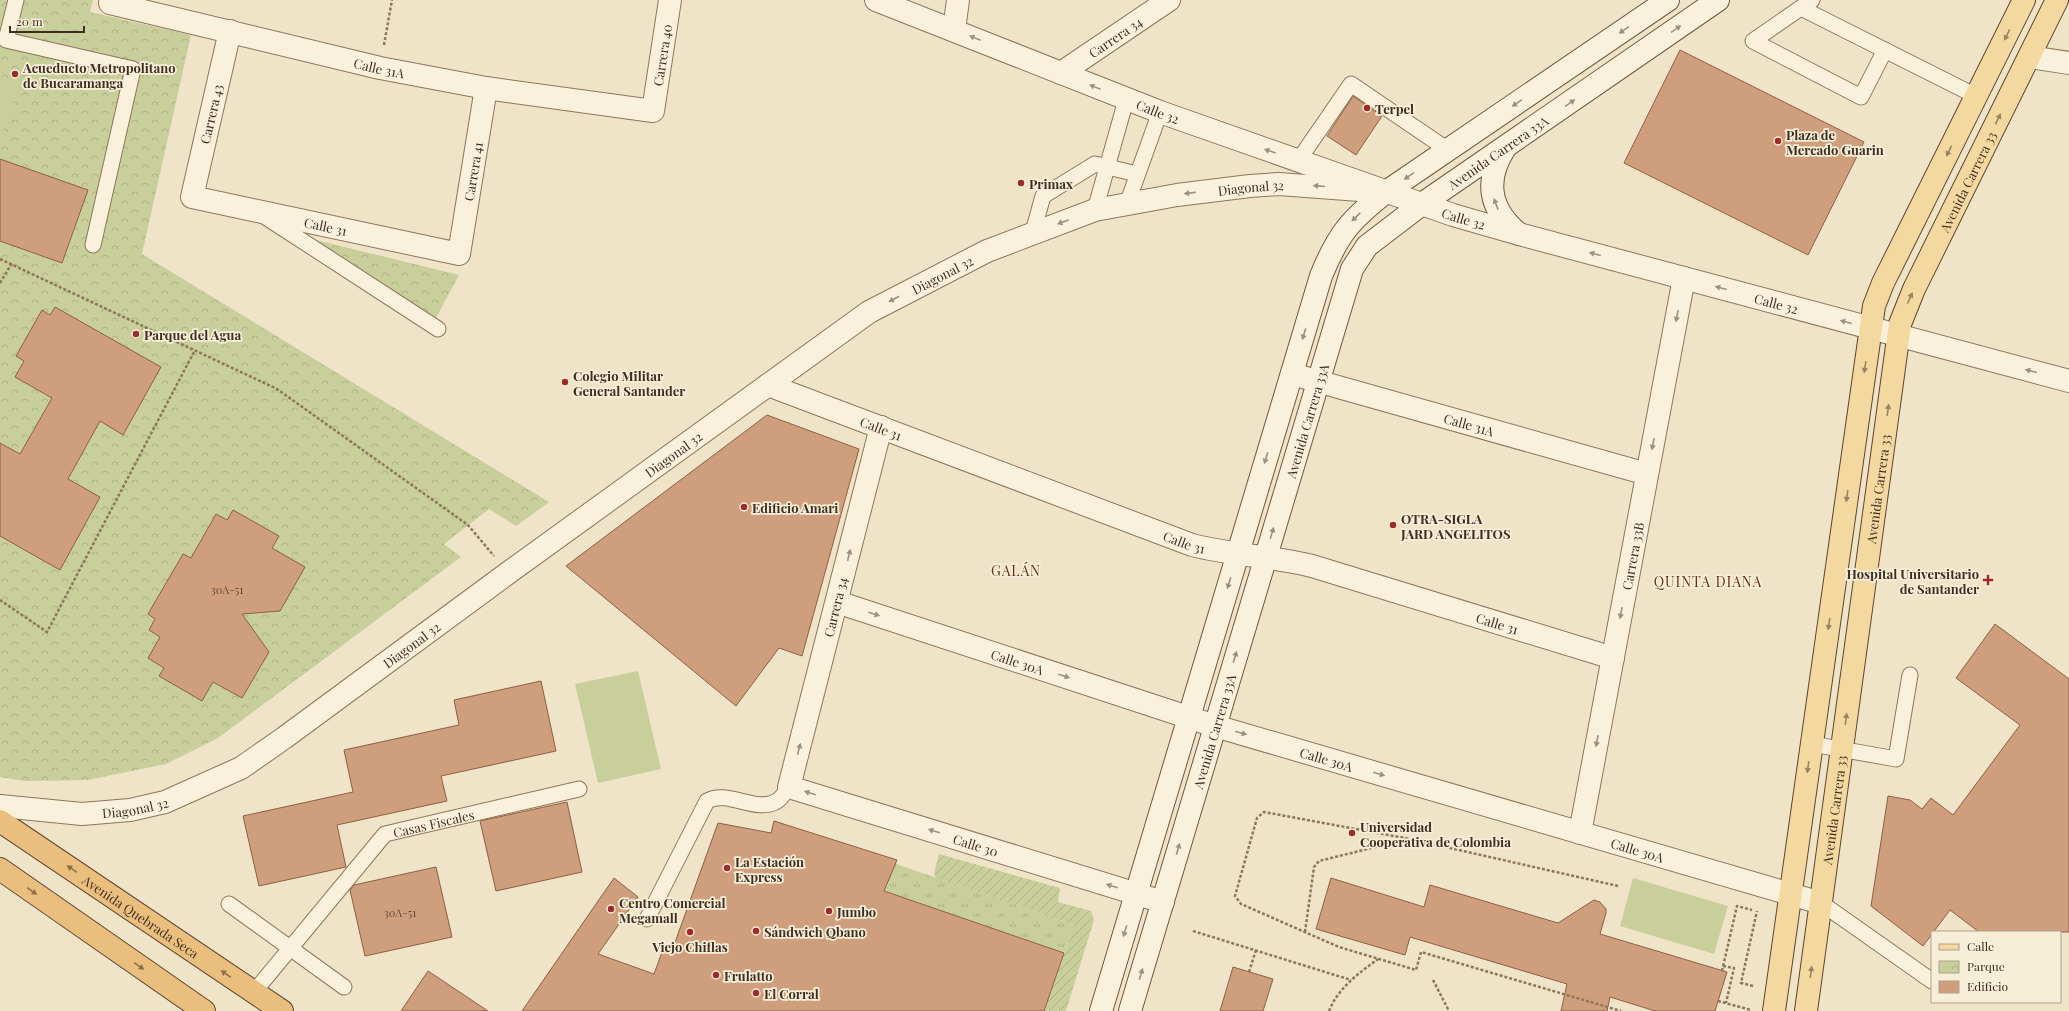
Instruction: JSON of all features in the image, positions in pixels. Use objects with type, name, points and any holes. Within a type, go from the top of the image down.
[{"type":"highway","name":"Avenida Quebrada Seca","points":[[0,821],[282,1011]]},
{"type":"highway","points":[[0,869],[204,1011]]},
{"type":"main road","points":[[1774,1011],[1874,306],[1883,283],[2024,0]]},
{"type":"main road","name":"Avenida Carrera 33","points":[[1806,1011],[1898,335],[1903,314],[1914,288],[2057,0]]},
{"type":"street","name":"Carrera 40","points":[[653,111],[670,0]]},
{"type":"street","name":"Calle 32","points":[[876,0],[1126,100],[1422,204],[1519,234],[2069,381]]},
{"type":"street","points":[[954,30],[958,0]]},
{"type":"street","name":"Carrera 34","points":[[1061,73],[1169,0]]},
{"type":"street","name":"Avenida Carrera 33A","points":[[1101,1011],[1321,276],[1331,252],[1352,220],[1386,192],[1668,0]]},
{"type":"street","name":"Avenida Carrera 33A","points":[[1130,1011],[1317,381],[1352,269],[1367,246],[1422,204],[1718,0]]},
{"type":"street","name":"Calle 31A","points":[[110,1],[380,68],[486,88],[653,111]]},
{"type":"street","name":"Carrera 43","points":[[192,197],[230,32]]},
{"type":"street","points":[[2029,57],[2069,63]]},
{"type":"street","name":"Carrera 41","points":[[459,254],[486,88]]},
{"type":"street","points":[[1506,147],[1498,158],[1494,171],[1493,194],[1501,216],[1509,226],[1519,234]]},
{"type":"street","name":"Diagonal 32","points":[[0,806],[82,814],[130,810],[165,802],[241,768],[869,312],[987,251],[1033,232],[1095,210],[1199,192],[1278,184],[1386,192]]},
{"type":"street","name":"Calle 31","points":[[192,197],[459,254]]},
{"type":"street","name":"Carrera 33B","points":[[1580,832],[1684,278]]},
{"type":"street","name":"Calle 31A","points":[[1292,374],[1647,474]]},
{"type":"street","name":"Calle 31","points":[[768,385],[1192,545],[1312,566],[1612,658]]},
{"type":"street","name":"Carrera 34","points":[[789,787],[881,427]]},
{"type":"street","name":"Calle 30A","points":[[836,602],[1215,726],[1821,903]]},
{"type":"street","name":"Calle 30","points":[[789,787],[1162,902]]},
{"type":"lane","points":[[16,0],[6,40],[133,70],[93,245]]},
{"type":"lane","points":[[1885,50],[1861,97],[1753,41],[1806,4],[1885,50],[1976,96]]},
{"type":"lane","points":[[1298,161],[1351,84],[1448,150]]},
{"type":"lane","points":[[1095,210],[1126,100]]},
{"type":"lane","points":[[1127,204],[1160,112]]},
{"type":"lane","points":[[1033,232],[1043,196],[1095,164],[1137,174]]},
{"type":"lane","points":[[255,211],[438,329]]},
{"type":"lane","points":[[1812,744],[1896,759],[1910,675]]},
{"type":"lane","points":[[647,919],[707,801],[718,798],[765,805],[779,800],[789,787]]},
{"type":"lane","name":"Casas Fiscales","points":[[254,992],[385,834],[579,789]]},
{"type":"lane","points":[[1821,903],[1931,980]]},
{"type":"lane","points":[[229,904],[344,987]]},
{"type":"path","points":[[380,68],[392,0]]},
{"type":"path","points":[[0,258],[12,262],[277,389],[468,525],[508,573]]},
{"type":"path","points":[[0,283],[12,262]]},
{"type":"path","points":[[0,600],[47,632],[195,350]]},
{"type":"path","points":[[1618,886],[1410,839],[1268,812],[1260,814],[1235,896],[1241,904],[1339,947],[1378,959],[1416,970],[1421,952],[1621,1011]]},
{"type":"path","points":[[1305,932],[1314,867],[1319,861],[1410,839]]},
{"type":"path","points":[[1722,970],[1737,906],[1758,911],[1742,983]]},
{"type":"path","points":[[1193,931],[1351,980]]},
{"type":"path","points":[[1250,972],[1256,950]]},
{"type":"path","points":[[1329,1011],[1339,994],[1351,980],[1378,959]]},
{"type":"path","points":[[1723,966],[1734,968],[1726,1003]]},
{"type":"path","points":[[1433,980],[1449,1011]]},
{"type":"path","points":[[1718,1001],[1757,1011]]},
{"type":"green space","name":"Parque del Agua","points":[[0,0],[93,0],[90,12],[191,35],[142,254],[549,502],[516,526],[489,509],[444,544],[461,557],[218,738],[166,764],[88,780],[25,781],[0,777]]},
{"type":"green space","points":[[0,76],[20,83],[0,139]]},
{"type":"green space","points":[[312,239],[459,275],[436,318]]},
{"type":"green space","points":[[638,671],[661,769],[598,783],[575,684]]},
{"type":"green space","points":[[939,854],[1060,888],[1058,902],[1091,911],[1094,920],[1066,1011],[1044,1011],[1074,925],[936,878],[934,873]]},
{"type":"green space","points":[[893,863],[1074,925],[1064,953],[884,891]]},
{"type":"green space","points":[[1633,878],[1728,906],[1714,954],[1620,926]]},
{"type":"building","points":[[1680,50],[1864,142],[1808,255],[1624,163]]},
{"type":"building","points":[[1353,96],[1382,116],[1356,155],[1327,136]]},
{"type":"building","points":[[0,159],[88,190],[62,263],[0,241]]},
{"type":"building","points":[[55,307],[161,367],[123,435],[100,421],[68,479],[100,497],[60,570],[0,536],[0,443],[20,454],[52,398],[15,377],[24,361],[16,356],[42,310],[50,315]]},
{"type":"building","name":"Edificio Amari","points":[[767,415],[859,449],[802,656],[779,648],[736,706],[566,566]]},
{"type":"building","points":[[233,510],[279,536],[272,548],[305,567],[280,611],[242,614],[269,652],[242,698],[213,682],[202,701],[159,676],[164,668],[148,658],[160,637],[149,630],[155,619],[148,614],[183,554],[191,558],[216,514],[227,520]]},
{"type":"building","points":[[1995,624],[2069,679],[2069,932],[1978,931],[1950,910],[1934,931],[1931,931],[1931,935],[1923,946],[1871,906],[1888,796],[1910,800],[1922,809],[1931,798],[1953,815],[2020,725],[1956,678]]},
{"type":"building","points":[[541,681],[556,751],[441,776],[447,801],[337,825],[346,867],[259,886],[243,816],[353,792],[344,750],[459,725],[454,700]]},
{"type":"building","points":[[567,802],[582,872],[496,891],[480,821]]},
{"type":"building","name":"Jumbo","points":[[774,821],[897,860],[884,891],[1064,953],[1044,1011],[522,1011],[614,878],[638,897],[598,954],[654,974],[665,944],[673,948],[718,823],[771,833]]},
{"type":"building","points":[[436,867],[452,937],[365,956],[350,890],[354,885]]},
{"type":"building","points":[[1331,878],[1424,907],[1430,885],[1558,923],[1594,900],[1600,902],[1606,909],[1600,934],[1727,972],[1715,1011],[1655,1011],[1610,997],[1607,1011],[1561,1011],[1567,984],[1410,937],[1405,955],[1316,929]]},
{"type":"building","points":[[1233,967],[1273,979],[1263,1011],[1220,1011]]},
{"type":"building","points":[[428,971],[488,1011],[401,1011]]},
{"type":"place","name":"Acueducto Metropolitano de Bucaramanga","points":[[15,74]]},
{"type":"place","name":"Terpel","points":[[1367,108]]},
{"type":"place","name":"Plaza de Mercado Guarin","points":[[1778,141]]},
{"type":"place","name":"Primax","points":[[1021,183]]},
{"type":"place","name":"Parque del Agua","points":[[136,334]]},
{"type":"place","name":"Colegio Militar General Santander","points":[[565,382]]},
{"type":"place","name":"Edificio Amari","points":[[744,507]]},
{"type":"place","name":"OTRA-SIGLA JARD ANGELITOS","points":[[1393,525]]},
{"type":"place","name":"Hospital Universitario de Santander","points":[[1988,580]]},
{"type":"place","name":"Universidad Cooperativa de Colombia","points":[[1352,833]]},
{"type":"place","name":"La Estación Express","points":[[727,868]]},
{"type":"place","name":"Centro Comercial Megamall","points":[[611,909]]},
{"type":"place","name":"Jumbo","points":[[829,911]]},
{"type":"place","name":"Sándwich Qbano","points":[[756,931]]},
{"type":"place","name":"Viejo Chiflas","points":[[690,932]]},
{"type":"place","name":"Frulatto","points":[[716,975]]},
{"type":"place","name":"El Corral","points":[[756,993]]},
{"type":"district","name":"GALÁN","points":[[1016,570]]},
{"type":"district","name":"QUINTA DIANA","points":[[1708,581]]}]
